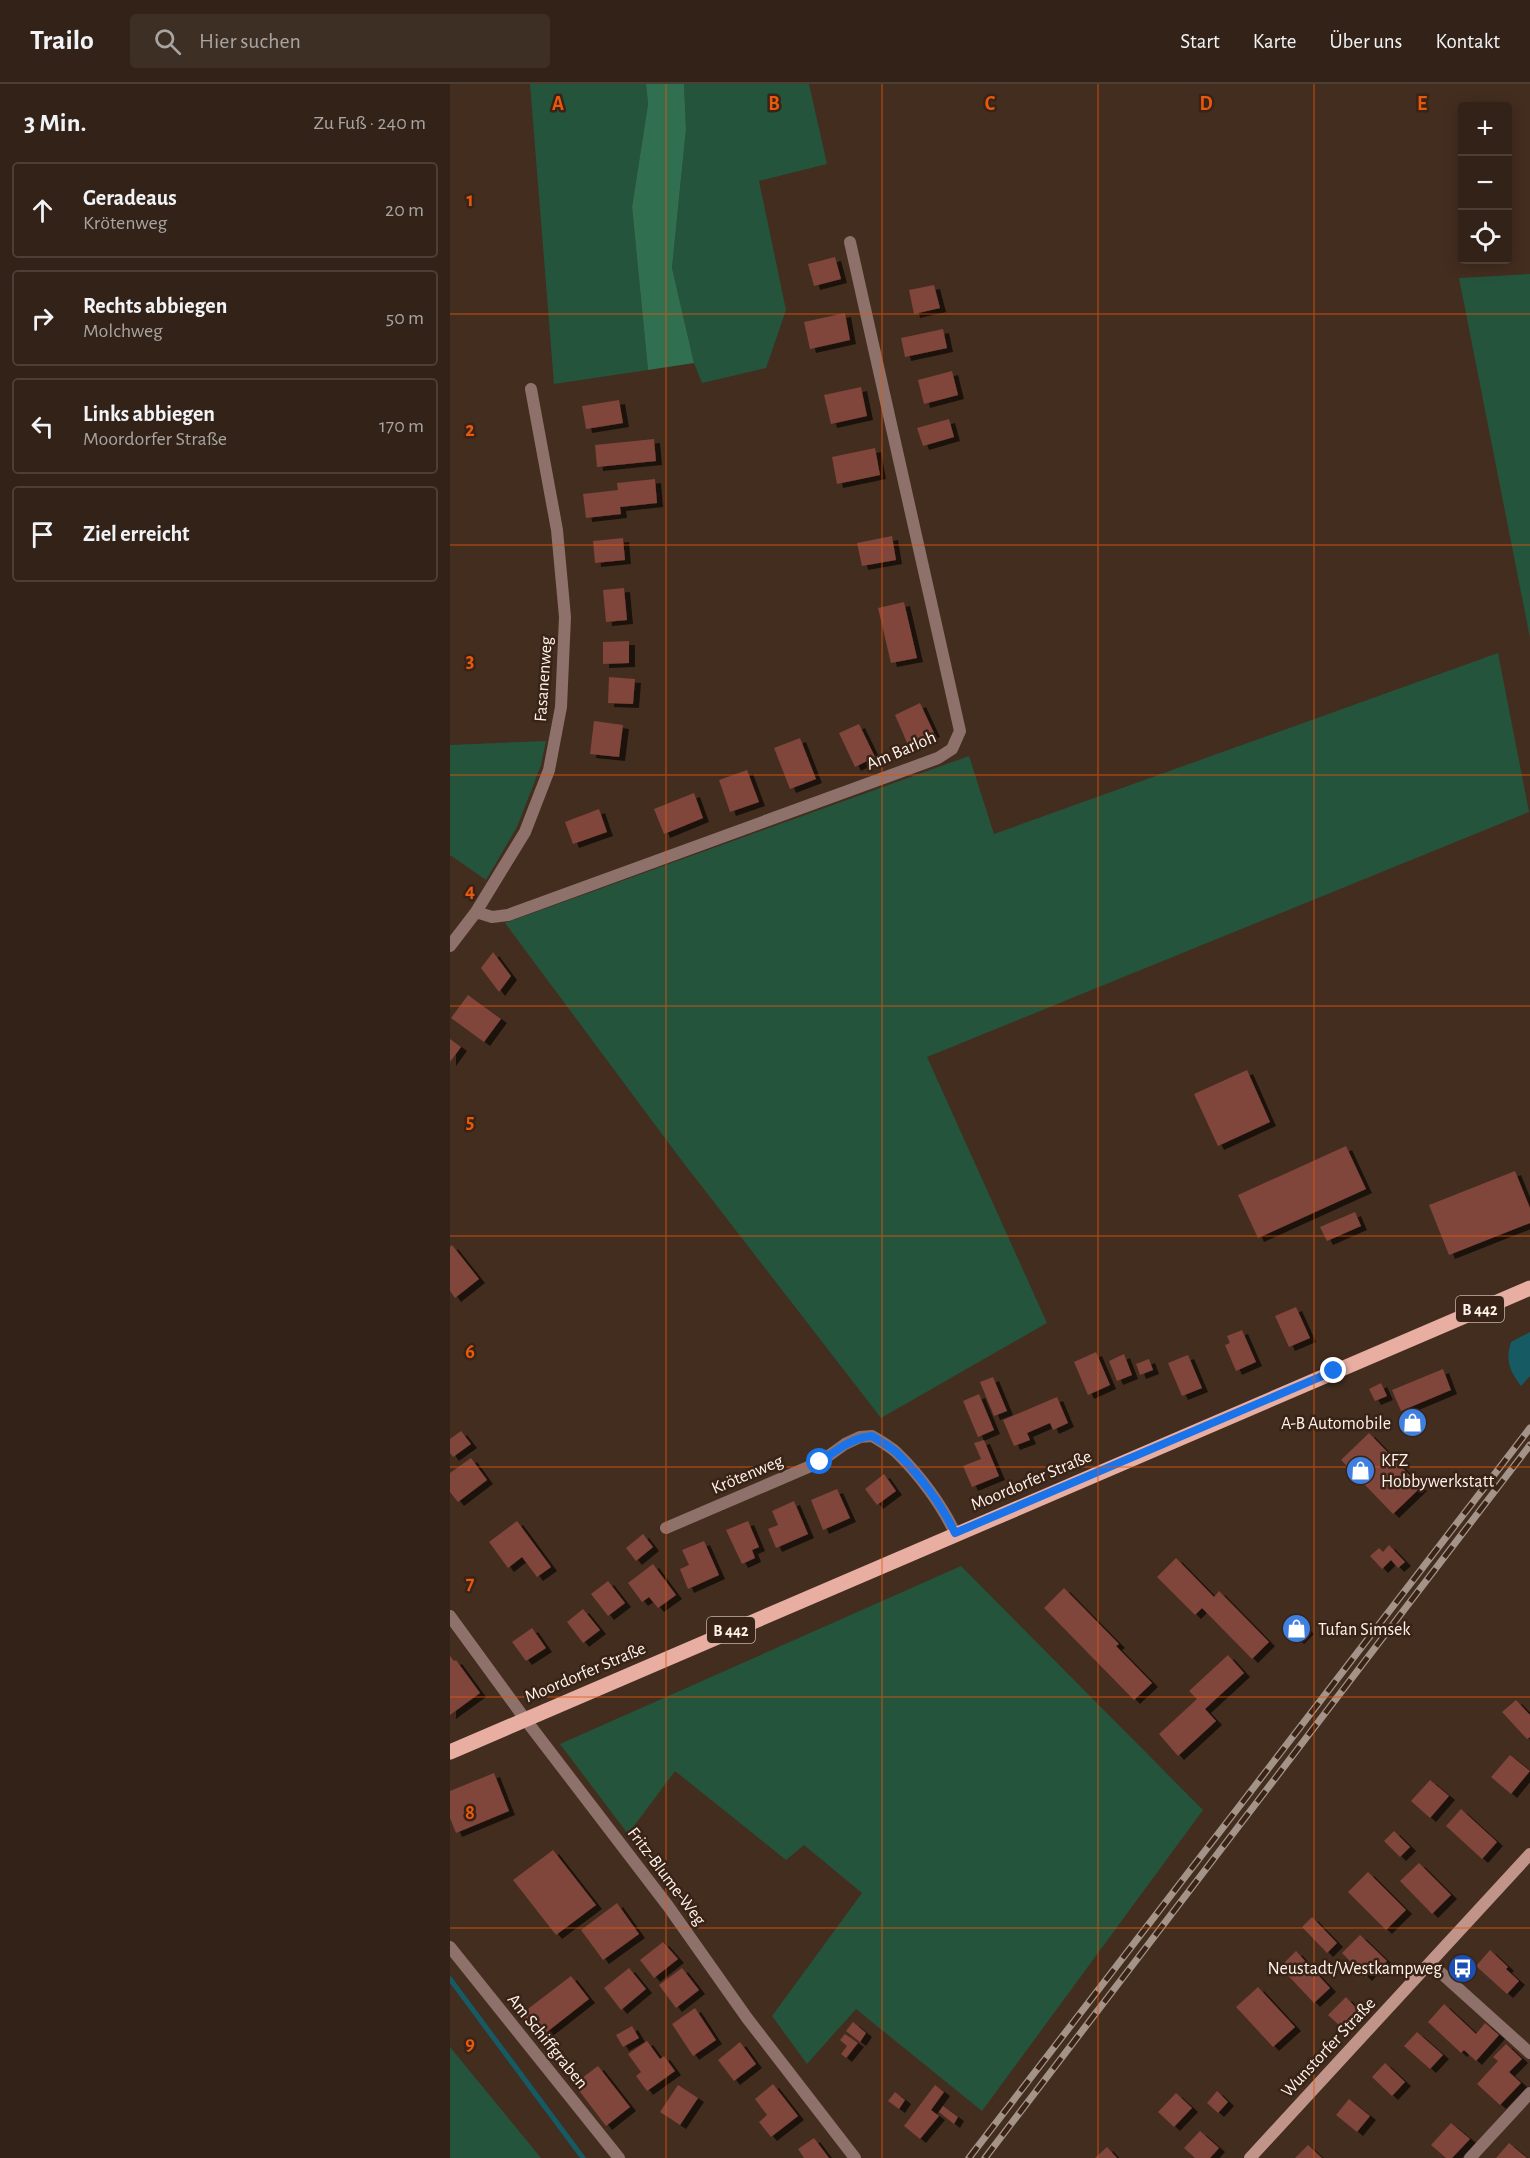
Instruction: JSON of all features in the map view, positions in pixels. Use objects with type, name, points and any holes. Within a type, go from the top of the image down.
[{"type":"main road","name":"Moordorfer Straße","points":[[450,1752],[955,1533],[1530,1288]]},
{"type":"street","name":"Am Barloh","points":[[476,912],[492,917],[508,915],[938,758],[952,748],[960,731],[850,242]]},
{"type":"street","name":"Fasanenweg","points":[[450,946],[476,912],[525,832],[549,770],[561,707],[565,616],[557,530],[531,389]]},
{"type":"street","name":"Krötenweg","points":[[666,1528],[820,1462],[845,1444],[860,1437],[872,1436],[895,1451],[921,1480],[955,1533]]},
{"type":"street","name":"Fritz-Blume-Weg","points":[[450,1616],[525,1719],[668,1906],[747,2018],[855,2158]]},
{"type":"street","name":"Wunstorfer Straße","points":[[1250,2158],[1530,1854]]},
{"type":"street","name":"Am Schiffgraben","points":[[450,1947],[619,2158]]},
{"type":"street","points":[[1430,1963],[1530,2053]]},
{"type":"street","points":[[1470,2158],[1530,2093]]},
{"type":"green space","points":[[530,84],[646,84],[648,104],[632,207],[648,370],[554,384]]},
{"type":"green space","points":[[646,84],[684,84],[686,129],[672,268],[694,363],[648,370],[632,207],[648,104]]},
{"type":"green space","points":[[684,84],[809,84],[827,164],[759,181],[786,310],[766,368],[702,383],[694,363],[672,268],[686,129]]},
{"type":"green space","points":[[1530,274],[1530,638],[1459,278]]},
{"type":"green space","points":[[1498,653],[1529,812],[927,1057],[1047,1323],[881,1418],[679,1157],[505,923],[969,756],[994,834]]},
{"type":"green space","points":[[546,741],[541,765],[517,827],[486,880],[450,855],[450,745]]},
{"type":"green space","points":[[961,1566],[1203,1810],[982,2111],[856,2009],[807,2064],[772,2016],[862,1893],[804,1845],[786,1860],[675,1771],[628,1834],[560,1744]]},
{"type":"green space","points":[[450,2047],[541,2158],[450,2158]]},
{"type":"water","points":[[1530,1332],[1530,1376],[1521,1386],[1510,1366],[1509,1349],[1511,1342]]},
{"type":"building","points":[[835,257],[841,279],[814,286],[808,264]]},
{"type":"building","points":[[934,285],[940,308],[914,314],[909,290]]},
{"type":"building","points":[[845,313],[850,340],[810,349],[804,322]]},
{"type":"building","points":[[943,329],[947,348],[905,357],[901,338]]},
{"type":"building","points":[[952,371],[958,395],[924,404],[918,380]]},
{"type":"building","points":[[861,387],[867,416],[831,424],[824,395]]},
{"type":"building","points":[[619,400],[623,423],[586,429],[582,406]]},
{"type":"building","points":[[949,419],[954,437],[923,446],[917,428]]},
{"type":"building","points":[[654,439],[656,461],[597,467],[595,445]]},
{"type":"building","points":[[875,448],[880,475],[837,484],[832,457]]},
{"type":"building","points":[[655,479],[657,503],[620,507],[621,514],[586,518],[583,494],[618,490],[617,483]]},
{"type":"building","points":[[892,536],[896,560],[862,566],[857,543]]},
{"type":"building","points":[[623,538],[625,560],[595,563],[593,541]]},
{"type":"building","points":[[624,588],[627,620],[606,622],[603,590]]},
{"type":"building","points":[[904,602],[917,658],[891,663],[878,608]]},
{"type":"building","points":[[629,641],[629,663],[603,664],[603,642]]},
{"type":"building","points":[[609,677],[635,679],[633,704],[608,703]]},
{"type":"building","points":[[920,703],[934,733],[908,745],[895,715]]},
{"type":"building","points":[[594,721],[623,725],[619,757],[590,754]]},
{"type":"building","points":[[859,724],[875,757],[855,767],[839,733]]},
{"type":"building","points":[[800,738],[816,779],[790,789],[774,748]]},
{"type":"building","points":[[747,770],[759,802],[730,812],[719,780]]},
{"type":"building","points":[[694,793],[703,818],[664,834],[654,809]]},
{"type":"building","points":[[599,809],[607,832],[573,844],[565,822]]},
{"type":"building","points":[[493,952],[511,976],[499,992],[481,968]]},
{"type":"building","points":[[468,995],[501,1019],[484,1042],[451,1018]]},
{"type":"building","points":[[450,1039],[461,1047],[450,1062]]},
{"type":"building","points":[[1247,1070],[1270,1122],[1218,1146],[1194,1094]]},
{"type":"building","points":[[1346,1146],[1366,1189],[1258,1238],[1238,1195]]},
{"type":"building","points":[[1515,1171],[1530,1208],[1530,1223],[1449,1255],[1429,1205]]},
{"type":"building","points":[[1355,1212],[1361,1226],[1327,1241],[1320,1227]]},
{"type":"building","points":[[452,1245],[479,1279],[455,1298],[450,1291],[450,1247]]},
{"type":"building","points":[[1296,1307],[1310,1338],[1289,1347],[1275,1316]]},
{"type":"building","points":[[1242,1330],[1256,1362],[1236,1371],[1225,1345],[1230,1343],[1227,1336]]},
{"type":"building","points":[[1096,1352],[1110,1385],[1088,1395],[1074,1362]]},
{"type":"building","points":[[1124,1354],[1132,1375],[1117,1381],[1109,1361]]},
{"type":"building","points":[[1188,1355],[1202,1388],[1182,1396],[1168,1363]]},
{"type":"building","points":[[1149,1359],[1153,1370],[1140,1375],[1136,1364]]},
{"type":"building","points":[[1443,1369],[1451,1390],[1401,1411],[1392,1390]]},
{"type":"building","points":[[993,1377],[1007,1411],[994,1416],[980,1382]]},
{"type":"building","points":[[1381,1383],[1387,1396],[1375,1401],[1369,1389]]},
{"type":"building","points":[[979,1394],[994,1430],[978,1437],[963,1401]]},
{"type":"building","points":[[1057,1397],[1068,1423],[1053,1430],[1050,1423],[1027,1433],[1030,1440],[1014,1446],[1003,1420]]},
{"type":"building","points":[[461,1431],[471,1444],[453,1457],[450,1453],[450,1439]]},
{"type":"building","points":[[1369,1433],[1421,1487],[1393,1514],[1341,1460]]},
{"type":"building","points":[[984,1440],[999,1476],[972,1487],[963,1466],[981,1459],[974,1443]]},
{"type":"building","points":[[471,1458],[487,1480],[458,1502],[450,1492],[450,1473]]},
{"type":"building","points":[[884,1474],[896,1491],[877,1505],[865,1489]]},
{"type":"building","points":[[837,1489],[850,1518],[823,1530],[811,1500]]},
{"type":"building","points":[[794,1501],[808,1534],[776,1548],[768,1529],[778,1525],[772,1511]]},
{"type":"building","points":[[517,1521],[551,1567],[537,1577],[522,1557],[508,1568],[489,1542]]},
{"type":"building","points":[[748,1521],[759,1547],[752,1550],[755,1558],[742,1564],[726,1530]]},
{"type":"building","points":[[643,1534],[653,1547],[636,1561],[626,1548]]},
{"type":"building","points":[[704,1541],[719,1575],[688,1589],[680,1569],[689,1565],[682,1550]]},
{"type":"building","points":[[1389,1545],[1405,1562],[1398,1568],[1391,1560],[1382,1569],[1370,1556],[1379,1548],[1383,1552]]},
{"type":"building","points":[[1176,1558],[1214,1597],[1219,1591],[1269,1642],[1252,1659],[1202,1608],[1195,1615],[1157,1577]]},
{"type":"building","points":[[653,1564],[676,1595],[658,1608],[649,1597],[642,1602],[628,1583]]},
{"type":"building","points":[[608,1581],[625,1603],[608,1616],[591,1594]]},
{"type":"building","points":[[1064,1588],[1119,1644],[1116,1646],[1152,1683],[1134,1700],[1044,1608]]},
{"type":"building","points":[[583,1609],[600,1630],[583,1643],[567,1622]]},
{"type":"building","name":"Tufan Simsek","points":[[1296,1618],[1308,1630],[1298,1640],[1285,1628]]},
{"type":"building","points":[[532,1628],[546,1648],[526,1661],[512,1642]]},
{"type":"building","points":[[1228,1655],[1244,1673],[1205,1709],[1216,1721],[1178,1756],[1159,1734],[1197,1699],[1189,1691]]},
{"type":"building","points":[[450,1656],[454,1661],[456,1660],[480,1693],[450,1715]]},
{"type":"building","points":[[1516,1700],[1530,1715],[1530,1737],[1527,1739],[1502,1712]]},
{"type":"building","points":[[1510,1755],[1530,1771],[1511,1794],[1491,1777]]},
{"type":"building","points":[[494,1773],[509,1811],[456,1833],[450,1818],[450,1791]]},
{"type":"building","points":[[1430,1780],[1449,1796],[1430,1818],[1411,1801]]},
{"type":"building","points":[[1461,1809],[1497,1842],[1482,1859],[1446,1826]]},
{"type":"building","points":[[1394,1831],[1410,1847],[1400,1857],[1384,1841]]},
{"type":"building","points":[[553,1850],[596,1905],[556,1935],[513,1880]]},
{"type":"building","points":[[1419,1863],[1451,1895],[1432,1914],[1400,1881]]},
{"type":"building","points":[[1368,1872],[1406,1910],[1386,1930],[1348,1892]]},
{"type":"building","points":[[617,1903],[639,1934],[603,1960],[581,1930]]},
{"type":"building","points":[[1312,1917],[1337,1943],[1327,1953],[1302,1927]]},
{"type":"building","points":[[1360,1935],[1387,1961],[1379,1969],[1376,1966],[1366,1977],[1342,1953]]},
{"type":"building","points":[[663,1942],[678,1959],[654,1978],[640,1960]]},
{"type":"building","points":[[1490,1950],[1519,1981],[1507,1994],[1476,1966]]},
{"type":"building","points":[[1296,1951],[1330,1988],[1314,2003],[1280,1967]]},
{"type":"building","points":[[629,1968],[646,1989],[621,2010],[604,1988]]},
{"type":"building","points":[[682,1968],[699,1990],[676,2008],[659,1985]]},
{"type":"building","points":[[571,1976],[589,1999],[538,2039],[520,2015]]},
{"type":"building","points":[[1258,1987],[1295,2027],[1273,2047],[1236,2007]]},
{"type":"building","points":[[1346,1997],[1358,2010],[1340,2026],[1328,2015]]},
{"type":"building","points":[[1444,2004],[1476,2034],[1485,2023],[1499,2035],[1476,2061],[1464,2050],[1461,2053],[1428,2022]]},
{"type":"building","points":[[695,2008],[716,2040],[693,2056],[672,2024]]},
{"type":"building","points":[[853,2022],[866,2033],[860,2042],[846,2031]]},
{"type":"building","points":[[632,2026],[639,2038],[623,2047],[616,2035]]},
{"type":"building","points":[[1417,2032],[1443,2055],[1430,2069],[1404,2046]]},
{"type":"building","points":[[845,2034],[858,2043],[846,2058],[841,2054],[847,2046],[840,2040]]},
{"type":"building","points":[[647,2041],[660,2059],[664,2056],[675,2071],[647,2091],[636,2076],[641,2072],[628,2054]]},
{"type":"building","points":[[740,2042],[756,2064],[734,2081],[718,2060]]},
{"type":"building","points":[[1506,2044],[1522,2059],[1509,2072],[1521,2083],[1500,2105],[1477,2084],[1498,2061],[1493,2057]]},
{"type":"building","points":[[1385,2063],[1405,2082],[1392,2096],[1372,2077]]},
{"type":"building","points":[[598,2066],[630,2107],[606,2126],[574,2084]]},
{"type":"building","points":[[773,2084],[798,2116],[771,2137],[759,2122],[767,2115],[755,2099]]},
{"type":"building","points":[[678,2085],[698,2098],[680,2125],[660,2112]]},
{"type":"building","points":[[935,2085],[944,2092],[931,2110],[939,2116],[920,2139],[904,2126]]},
{"type":"building","points":[[1217,2091],[1228,2102],[1218,2113],[1207,2103]]},
{"type":"building","points":[[895,2092],[905,2100],[899,2109],[888,2101]]},
{"type":"building","points":[[1176,2093],[1192,2108],[1174,2127],[1158,2112]]},
{"type":"building","points":[[1349,2099],[1370,2116],[1357,2132],[1336,2115]]},
{"type":"building","points":[[943,2106],[958,2117],[954,2124],[939,2112]]},
{"type":"building","points":[[1451,2123],[1470,2139],[1452,2158],[1446,2158],[1431,2145]]},
{"type":"building","points":[[1200,2131],[1219,2148],[1210,2158],[1195,2158],[1184,2148]]},
{"type":"building","points":[[814,2138],[829,2158],[804,2158],[798,2149]]},
{"type":"building","points":[[1509,2143],[1527,2158],[1496,2158]]},
{"type":"building","points":[[1308,2145],[1322,2158],[1295,2158]]},
{"type":"building","points":[[1107,2147],[1117,2158],[1095,2158]]},
{"type":"waterway","points":[[450,1979],[583,2158]]},
{"type":"railway","points":[[969,2158],[1530,1428]]},
{"type":"railway","points":[[985,2158],[1530,1445]]},
{"type":"place","name":"A-B Automobile","points":[[1412,1423]]},
{"type":"place","name":"KFZ Hobbywerkstatt","points":[[1360,1470]]},
{"type":"place","name":"Tufan Simsek","points":[[1297,1629]]},
{"type":"place","name":"Neustadt/Westkampweg","points":[[1463,1968]]},
{"type":"route","points":[[820,1462],[845,1444],[860,1437],[872,1436],[895,1451],[921,1480],[955,1533],[1334,1371]]}]
